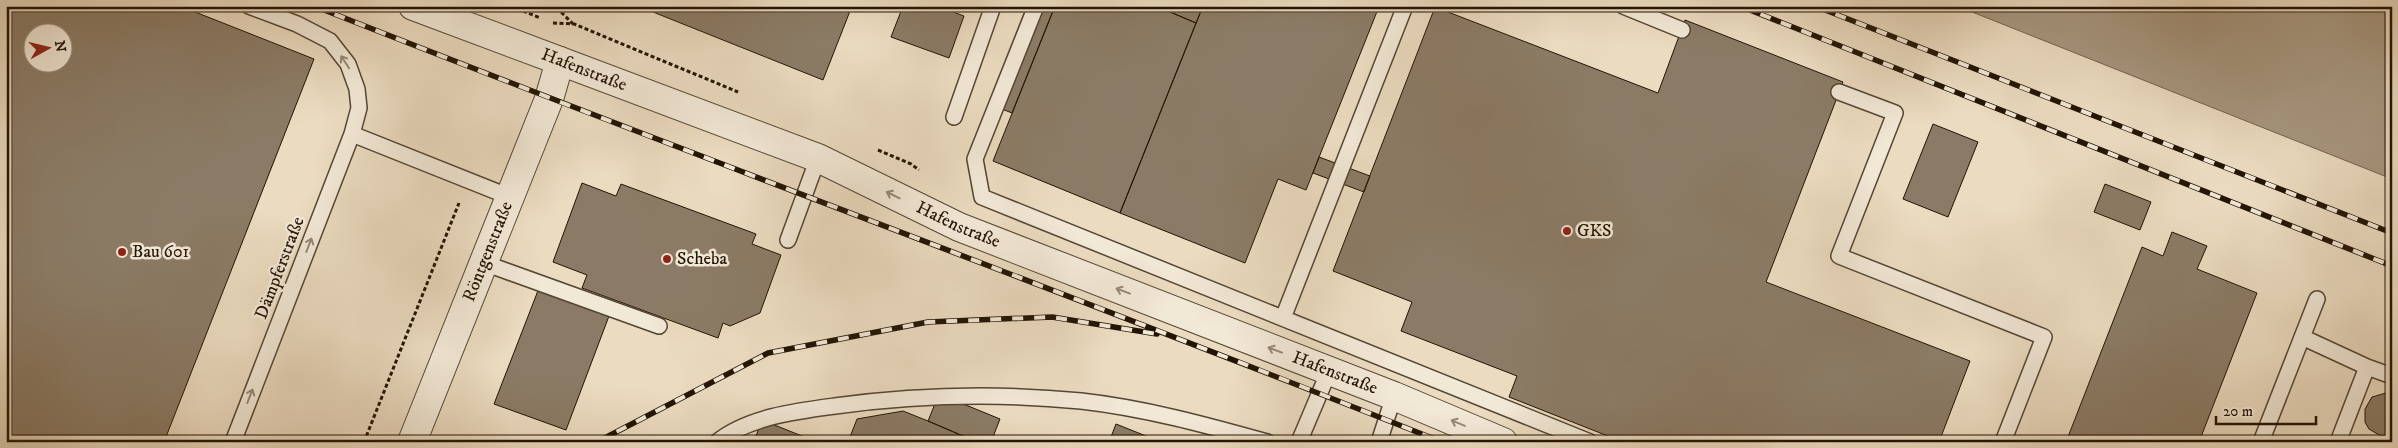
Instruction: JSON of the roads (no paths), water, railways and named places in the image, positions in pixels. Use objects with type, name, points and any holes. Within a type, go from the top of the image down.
[{"type":"street","name":"Hafenstraße","points":[[413,6],[818,158],[959,228],[1394,396],[1503,442]]},
{"type":"street","name":"Röntgenstraße","points":[[412,442],[549,98],[560,61]]},
{"type":"lane","name":"Dämpferstraße","points":[[232,442],[352,134],[359,108],[357,89],[348,64],[330,41],[297,24],[249,6]]},
{"type":"lane","points":[[954,116],[992,6]]},
{"type":"lane","points":[[1036,6],[974,159],[982,196],[1590,442]]},
{"type":"lane","points":[[1283,318],[1405,6]]},
{"type":"lane","points":[[1623,6],[1682,30]]},
{"type":"lane","points":[[1839,92],[1895,113],[1839,256],[2044,337],[2003,442]]},
{"type":"lane","points":[[352,134],[510,197]]},
{"type":"lane","points":[[788,240],[818,158]]},
{"type":"lane","points":[[484,263],[658,326]]},
{"type":"lane","points":[[2261,442],[2317,299]]},
{"type":"lane","points":[[2302,337],[2367,367],[2392,376]]},
{"type":"lane","points":[[2338,442],[2367,367]]},
{"type":"lane","points":[[1299,442],[1329,372]]},
{"type":"lane","points":[[1379,442],[1394,396]]},
{"type":"lane","points":[[717,442],[725,435],[781,413],[894,398],[1006,397],[1082,402],[1180,418],[1266,442]]},
{"type":"railway","points":[[314,6],[1442,442]]},
{"type":"railway","points":[[1740,6],[2392,266]]},
{"type":"railway","points":[[1815,6],[2392,233]]},
{"type":"railway","points":[[597,442],[768,353],[928,322],[1052,317],[1157,334]]},
{"type":"place","name":"GKS","points":[[1567,231]]},
{"type":"place","name":"Bau 601","points":[[122,252]]},
{"type":"place","name":"Scheba","points":[[667,259]]}]
